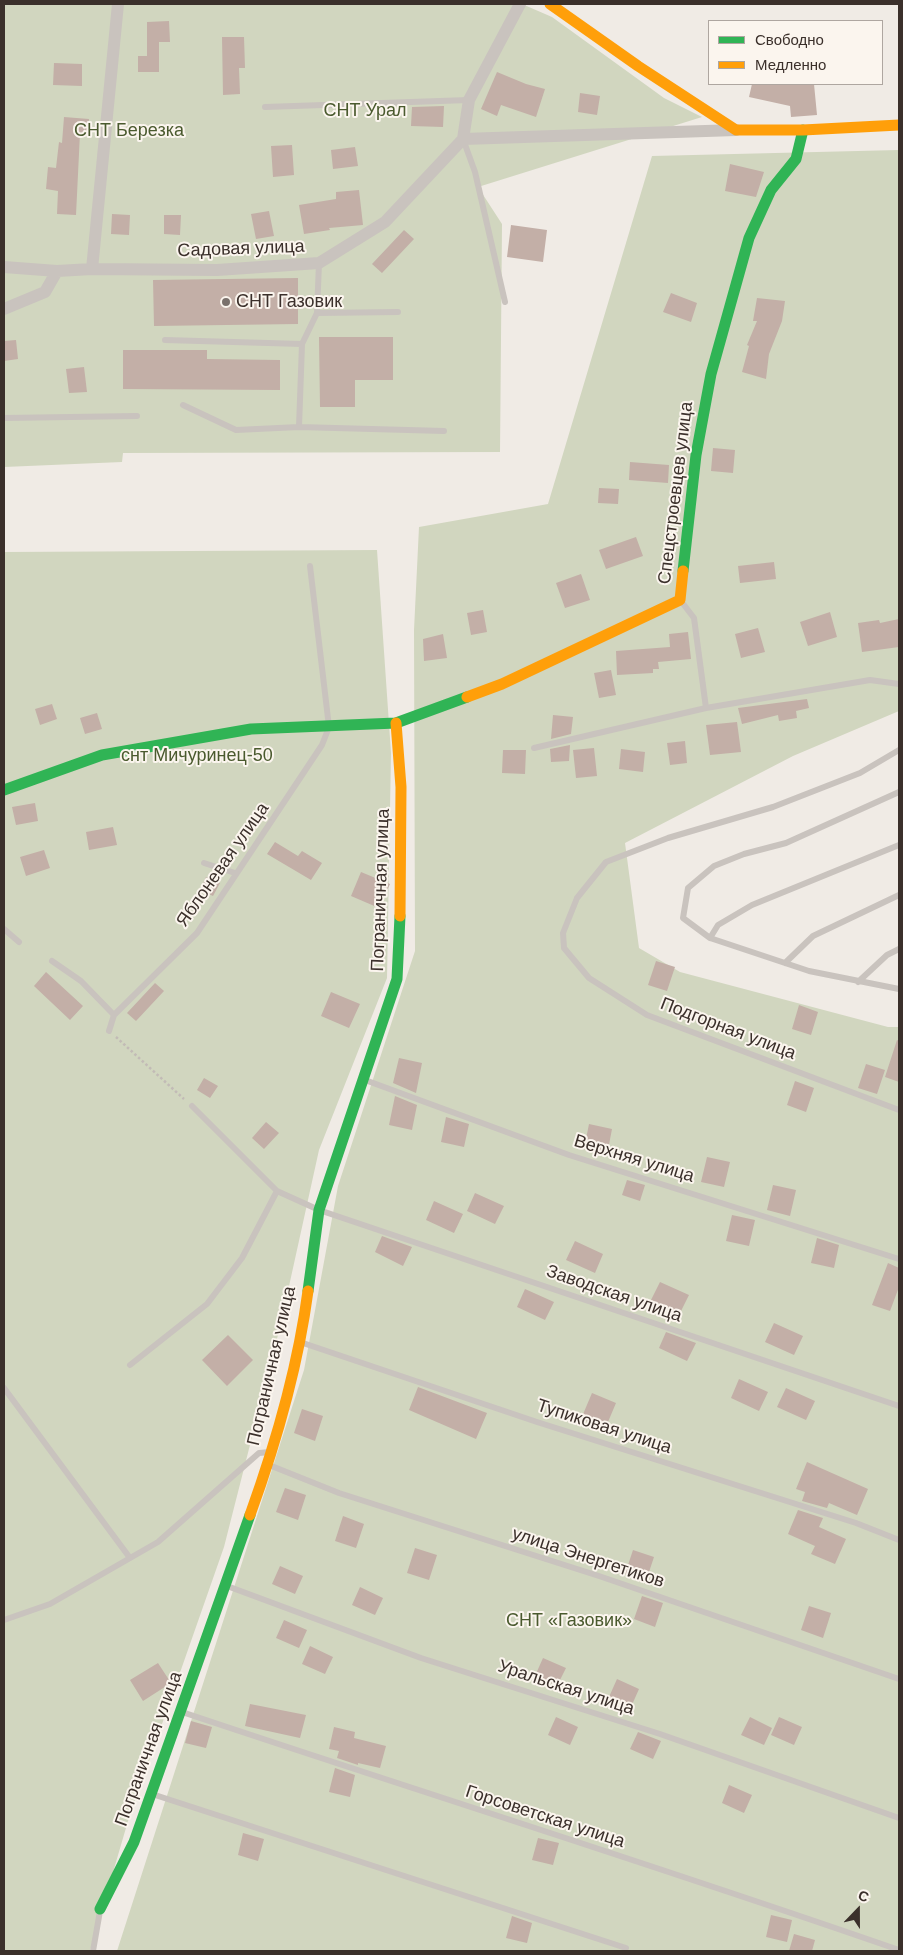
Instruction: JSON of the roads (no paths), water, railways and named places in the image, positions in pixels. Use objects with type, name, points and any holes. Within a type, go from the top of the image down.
[{"type":"street","points":[[92,269],[118,4]]},
{"type":"street","points":[[520,4],[469,100],[462,139],[736,130],[803,130],[899,125]]},
{"type":"street","points":[[550,4],[638,66],[736,130]]},
{"type":"street","name":"Спецстроевцев улица","points":[[4,790],[102,755],[251,729],[396,723],[502,684],[680,600],[696,455],[711,374],[749,238],[772,190],[796,159],[803,130]]},
{"type":"street","name":"Садовая улица","points":[[4,267],[57,271],[92,269],[216,270],[318,263],[385,222],[462,139]]},
{"type":"street","points":[[4,309],[46,292],[57,271]]},
{"type":"street","name":"Пограничная улица","points":[[100,1909],[134,1842],[268,1464],[299,1342],[319,1210],[397,979],[401,862],[401,787],[396,723]]},
{"type":"lane","points":[[266,107],[469,100]]},
{"type":"lane","points":[[462,139],[475,172],[505,302]]},
{"type":"lane","points":[[299,427],[302,344],[317,313],[318,263]]},
{"type":"lane","points":[[317,313],[398,312]]},
{"type":"lane","points":[[165,340],[302,344]]},
{"type":"lane","points":[[183,405],[236,430],[299,427],[444,431]]},
{"type":"lane","points":[[4,418],[137,416]]},
{"type":"lane","points":[[310,566],[329,727]]},
{"type":"lane","points":[[680,600],[694,618],[706,708]]},
{"type":"lane","points":[[534,748],[706,708],[870,680],[899,684]]},
{"type":"lane","name":"Яблоневая улица","points":[[109,1032],[114,1015],[197,933],[235,873],[322,746],[329,727]]},
{"type":"lane","name":"Подгорная улица","points":[[899,750],[860,773],[773,807],[668,838],[606,862],[577,898],[563,933],[564,948],[589,978],[647,1015],[899,1110]]},
{"type":"lane","points":[[899,792],[786,843],[744,854],[714,866],[688,888],[683,918],[710,938],[785,964],[810,972],[899,989]]},
{"type":"lane","points":[[710,938],[718,925],[752,905],[899,846]]},
{"type":"lane","points":[[204,863],[235,873]]},
{"type":"lane","points":[[785,964],[813,936],[899,895]]},
{"type":"lane","points":[[4,930],[19,942]]},
{"type":"lane","points":[[858,982],[887,955],[899,949]]},
{"type":"lane","points":[[52,960],[82,982],[114,1015]]},
{"type":"lane","name":"Верхняя улица","points":[[363,1080],[569,1155],[899,1259]]},
{"type":"lane","points":[[130,1364],[207,1304],[242,1258],[277,1192],[192,1106]]},
{"type":"lane","name":"Заводская улица","points":[[277,1192],[319,1210],[899,1406]]},
{"type":"lane","name":"Тупиковая улица","points":[[299,1342],[537,1422],[856,1524],[899,1540]]},
{"type":"lane","points":[[4,1388],[130,1558]]},
{"type":"lane","points":[[4,1620],[50,1604],[158,1542],[259,1453],[271,1452]]},
{"type":"lane","name":"улица Энергетиков","points":[[268,1464],[340,1493],[599,1576],[899,1679]]},
{"type":"lane","name":"Уральская улица","points":[[225,1585],[420,1658],[660,1734],[899,1818]]},
{"type":"lane","name":"Горсоветская улица","points":[[181,1712],[488,1815],[743,1896],[899,1950]]},
{"type":"lane","points":[[151,1794],[626,1948]]},
{"type":"lane","points":[[92,1951],[100,1909]]},
{"type":"place","name":"СНТ Газовик","points":[[226,302]]},
{"type":"park label","name":"СНТ Урал","points":[[365,111]]},
{"type":"park label","name":"СНТ Березка","points":[[129,131]]},
{"type":"park label","name":"снт Мичуринец-50","points":[[197,756]]},
{"type":"park label","name":"СНТ «Газовик»","points":[[569,1621]]}]
